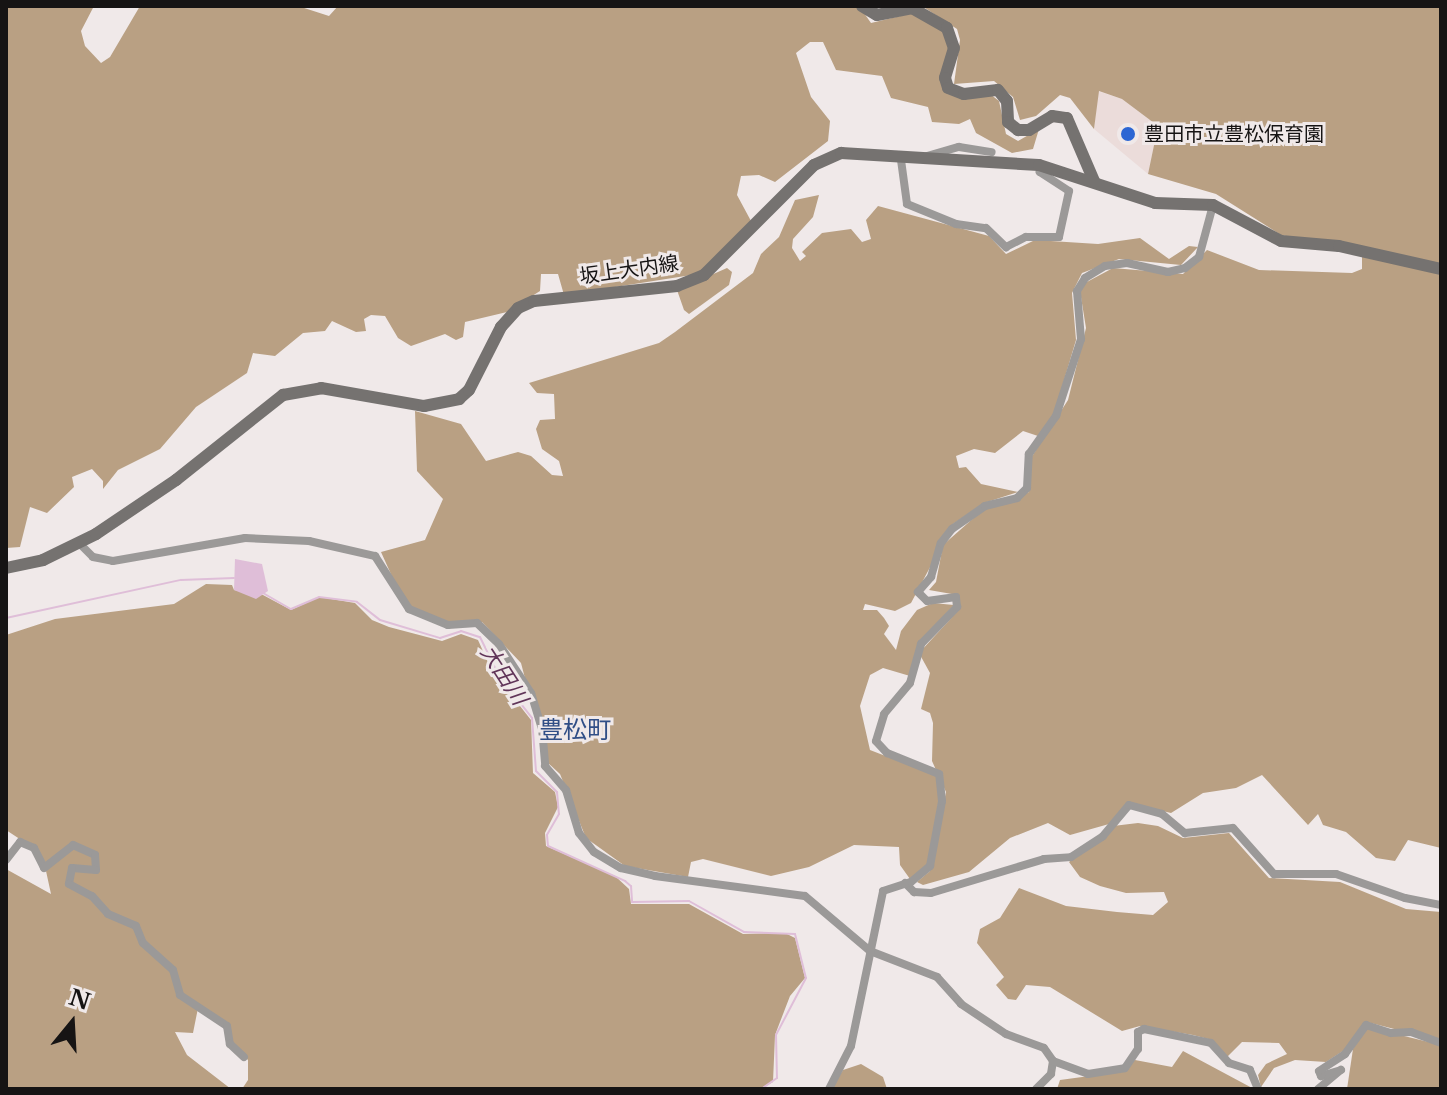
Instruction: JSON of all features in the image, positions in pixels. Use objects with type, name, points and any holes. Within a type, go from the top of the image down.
[{"type":"main road","points":[[862,6],[877,15],[912,8],[947,28],[954,48],[945,78],[948,88],[964,94],[998,90],[1007,101],[1013,128],[1029,130],[1052,116],[1067,118],[1094,181]]},
{"type":"main road","name":"坂上大内線","points":[[6,568],[43,560],[80,544],[176,480],[283,395],[321,388],[424,406],[447,403],[469,390],[501,327],[518,308],[534,301],[691,281],[722,261],[824,159],[856,152],[921,162],[997,160],[1039,165],[1155,203],[1213,205],[1273,239],[1339,246],[1441,269]]},
{"type":"street","points":[[921,162],[929,154],[959,147],[992,152]]},
{"type":"street","points":[[901,160],[907,204],[956,224],[986,228],[1006,247],[1026,237],[1059,237],[1069,191],[1040,172],[1039,165]]},
{"type":"street","points":[[829,1089],[851,1046],[883,891],[905,883],[930,866],[944,786],[939,774],[887,753],[876,741],[884,714],[910,683],[921,644],[957,601],[950,597],[927,601],[918,592],[931,577],[941,543],[952,529],[985,506],[1017,498],[1027,488],[1029,454],[1056,416],[1081,339],[1077,291],[1085,278],[1105,266],[1127,263],[1168,272],[1185,268],[1202,248],[1213,205]]},
{"type":"street","points":[[80,544],[93,557],[113,561],[245,538],[309,541],[375,556],[409,609],[448,625],[477,623],[499,644],[531,693],[542,728],[545,766],[566,790],[579,833],[594,852],[621,868],[655,876],[746,892],[796,892],[818,904],[870,951],[937,977],[961,1004],[1006,1034],[1029,1038],[1053,1061],[1088,1074],[1125,1068],[1138,1049],[1138,1032],[1144,1029],[1211,1043],[1229,1063],[1250,1070],[1258,1089]]},
{"type":"street","points":[[905,883],[914,892],[931,893],[1044,859],[1071,857],[1103,836],[1129,805],[1162,814],[1185,833],[1233,828],[1274,874],[1336,874],[1405,898],[1441,905]]},
{"type":"street","points":[[6,860],[20,842],[34,848],[44,868],[73,845],[95,855],[96,870],[72,868],[69,884],[92,896],[108,914],[136,926],[143,943],[173,970],[180,995],[227,1026],[228,1041],[244,1057]]},
{"type":"street","points":[[1318,1089],[1341,1070],[1321,1076],[1319,1071],[1345,1054],[1366,1025],[1391,1033],[1411,1032],[1441,1043]]},
{"type":"street","points":[[1036,1089],[1051,1074],[1053,1061]]},
{"type":"shaded area","points":[[6,6],[94,6],[81,31],[85,46],[101,63],[110,57],[140,6],[298,6],[329,16],[338,6],[859,6],[871,23],[913,13],[941,27],[950,47],[943,87],[962,98],[990,94],[999,101],[1006,134],[1018,141],[1039,129],[1033,149],[1012,153],[976,133],[970,119],[959,124],[932,122],[928,107],[891,98],[882,76],[836,70],[823,42],[810,42],[796,53],[811,97],[830,121],[828,141],[775,182],[759,175],[741,176],[737,195],[751,221],[698,274],[564,295],[558,274],[541,274],[540,291],[507,312],[465,322],[463,337],[456,340],[445,334],[411,346],[398,338],[385,316],[371,315],[364,319],[366,331],[356,332],[332,321],[325,331],[303,333],[275,356],[253,353],[247,373],[196,407],[160,449],[118,470],[103,489],[103,481],[92,469],[72,477],[74,487],[47,513],[30,507],[20,547],[6,548]]},
{"type":"shaded area","points":[[922,6],[1441,6],[1441,266],[1281,235],[1216,194],[1148,174],[1158,126],[1122,99],[1099,91],[1094,129],[1070,98],[1060,95],[1036,116],[1020,120],[1013,97],[994,81],[954,84],[960,40],[957,29]]},
{"type":"shaded area","name":"豊田市立豊松保育園","points":[[1098,91],[1122,99],[1158,126],[1148,174],[1094,129]]},
{"type":"shaded area","points":[[819,195],[813,217],[793,239],[792,248],[800,261],[806,256],[802,252],[822,233],[851,229],[862,242],[871,239],[866,220],[878,206],[989,236],[1006,254],[1035,240],[1098,244],[1140,238],[1169,259],[1189,246],[1198,247],[1181,265],[1119,259],[1082,273],[1072,293],[1076,340],[1054,414],[1038,436],[1023,431],[995,453],[974,449],[956,456],[959,468],[966,467],[981,484],[1018,492],[984,503],[953,524],[911,603],[895,611],[865,604],[863,610],[877,610],[884,618],[889,626],[884,634],[896,650],[901,631],[917,610],[933,603],[954,605],[919,643],[910,676],[883,668],[870,675],[860,706],[870,750],[937,776],[941,786],[928,866],[910,879],[900,865],[899,847],[854,845],[809,867],[771,876],[703,859],[691,862],[688,877],[625,866],[586,838],[560,774],[547,762],[521,663],[482,622],[449,622],[412,607],[399,592],[381,552],[425,540],[443,499],[417,471],[415,411],[461,424],[486,461],[518,452],[531,456],[552,475],[563,476],[559,461],[542,449],[536,429],[540,420],[555,419],[554,394],[537,393],[529,383],[659,343],[753,273],[761,254],[779,237],[795,200]]},
{"type":"shaded area","points":[[1207,250],[1259,270],[1352,273],[1362,269],[1362,255],[1441,271],[1441,848],[1408,840],[1395,861],[1376,858],[1346,832],[1323,825],[1318,814],[1308,825],[1262,775],[1236,788],[1203,793],[1171,813],[1129,803],[1109,824],[1070,835],[1048,823],[1010,838],[969,872],[923,885],[917,882],[930,871],[946,792],[932,761],[933,723],[930,713],[921,709],[930,673],[919,653],[956,613],[952,594],[929,590],[936,582],[943,545],[985,508],[1029,492],[1031,458],[1068,400],[1086,328],[1080,291],[1085,283],[1113,268],[1183,274]]},
{"type":"shaded area","points":[[727,268],[732,272],[729,285],[689,314],[684,310],[677,290]]},
{"type":"shaded area","points":[[235,559],[262,564],[268,591],[256,599],[234,590]]},
{"type":"shaded area","points":[[206,584],[232,585],[234,590],[263,595],[291,610],[319,597],[355,603],[372,620],[389,627],[442,641],[461,634],[478,640],[491,669],[531,720],[533,773],[555,792],[558,807],[545,833],[546,846],[615,876],[629,889],[631,904],[689,904],[743,934],[785,933],[795,938],[805,978],[790,996],[775,1035],[773,1082],[760,1089],[242,1089],[248,1080],[248,1060],[231,1044],[229,1030],[180,994],[177,977],[143,941],[137,925],[112,915],[74,886],[69,872],[98,869],[94,852],[79,844],[47,865],[38,851],[6,830],[6,635],[55,619],[174,604]]},
{"type":"shaded area","points":[[1138,823],[1158,826],[1183,838],[1229,833],[1269,878],[1340,882],[1406,909],[1441,912],[1441,1041],[1367,1022],[1349,1047],[1326,1062],[1295,1060],[1274,1068],[1261,1087],[1258,1075],[1266,1064],[1287,1054],[1279,1043],[1242,1042],[1227,1057],[1212,1040],[1193,1035],[1140,1026],[1122,1031],[1050,987],[1026,985],[1016,1000],[1008,999],[996,985],[1004,977],[977,943],[980,929],[1000,918],[1019,888],[1066,906],[1117,912],[1153,915],[1168,902],[1164,892],[1126,893],[1100,886],[1080,877],[1069,862],[1113,826]]},
{"type":"shaded area","points":[[69,848],[92,855],[96,867],[71,866],[67,883],[87,894],[103,912],[125,919],[172,971],[176,987],[198,1008],[193,1033],[175,1032],[187,1055],[231,1089],[6,1089],[6,869],[51,894],[46,871]]},
{"type":"shaded area","points":[[1367,1027],[1441,1045],[1441,1089],[1347,1089],[1353,1049]]},
{"type":"shaded area","points":[[1183,1051],[1254,1089],[1057,1089],[1060,1080],[1119,1072],[1135,1060],[1172,1067]]},
{"type":"shaded area","points":[[861,1064],[883,1077],[887,1089],[831,1089],[843,1070]]},
{"type":"waterway","name":"大田川","points":[[6,618],[181,580],[234,578]]},
{"type":"waterway","name":"大田川","points":[[263,593],[291,609],[319,597],[357,602],[380,620],[440,638],[461,631],[480,637],[499,676],[532,718],[536,771],[557,792],[559,814],[547,835],[548,846],[625,881],[631,886],[632,902],[689,901],[744,932],[795,934],[806,978],[776,1035],[777,1078],[761,1089]]},
{"type":"place","name":"豊田市立豊松保育園","points":[[1128,134]]},
{"type":"district","name":"豊松町","points":[[575,730]]}]
